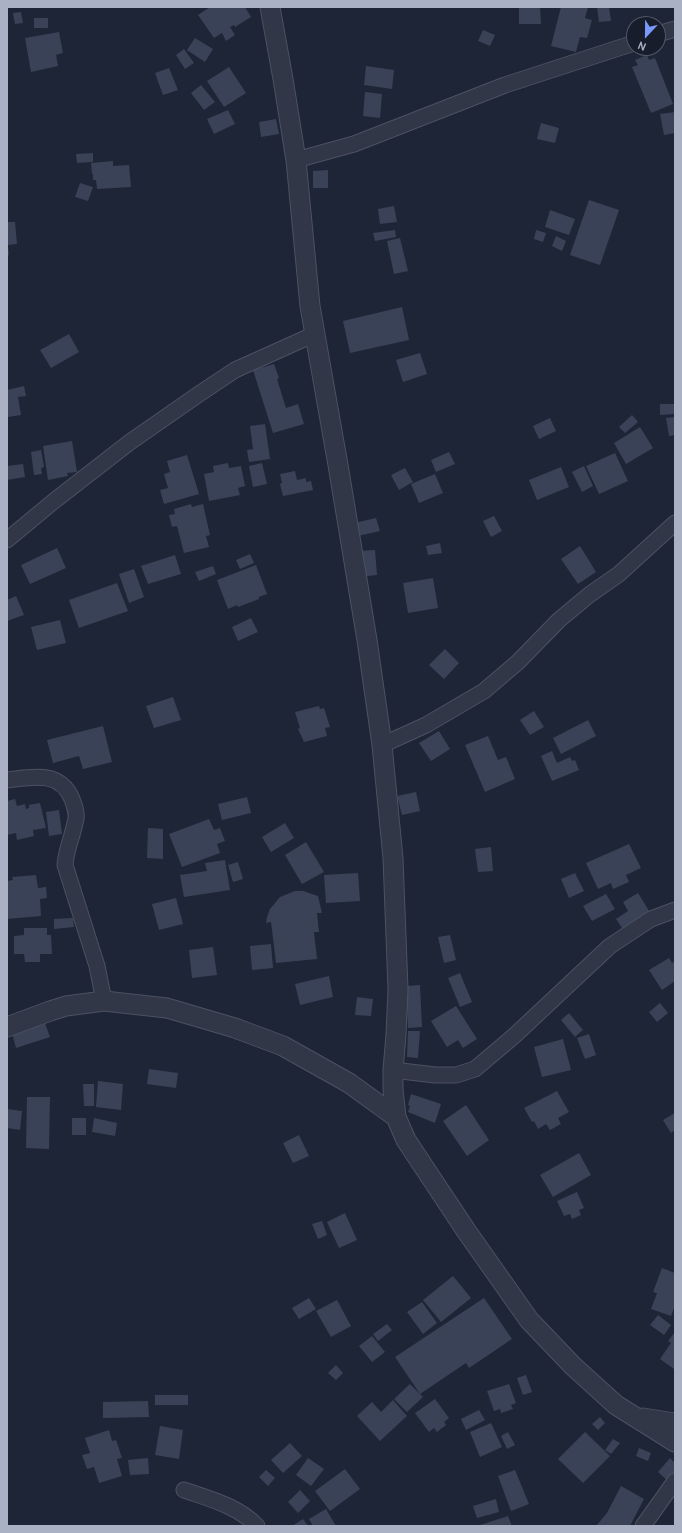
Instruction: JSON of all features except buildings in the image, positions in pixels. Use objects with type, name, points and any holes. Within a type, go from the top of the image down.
[{"type":"street","points":[[270,7],[296,160],[310,306],[365,633],[382,745],[393,858],[398,981],[393,1070],[396,1117],[410,1147],[467,1232],[529,1320],[573,1366],[616,1405],[675,1441]]},
{"type":"street","points":[[296,160],[354,144],[505,85],[626,46]]},
{"type":"street","points":[[7,540],[54,501],[130,442],[199,394],[235,370],[315,334]]},
{"type":"street","points":[[382,745],[426,725],[484,691],[518,662],[559,620],[589,595],[619,574],[675,523]]},
{"type":"street","points":[[7,780],[26,778],[53,779],[61,783],[71,796],[76,808],[76,822],[66,854],[65,865],[97,966],[104,1001]]},
{"type":"street","points":[[393,1070],[435,1075],[456,1075],[475,1069],[514,1036],[610,946],[650,919],[675,910]]},
{"type":"street","points":[[7,1027],[50,1010],[66,1006],[104,1001],[167,1008],[235,1028],[283,1046],[349,1083],[396,1117]]},
{"type":"street","points":[[631,1415],[650,1420],[675,1423]]},
{"type":"street","points":[[675,1430],[673,1436],[675,1441]]},
{"type":"street","points":[[643,1526],[675,1481]]},
{"type":"street","points":[[184,1490],[224,1504],[243,1514],[257,1526]]}]
